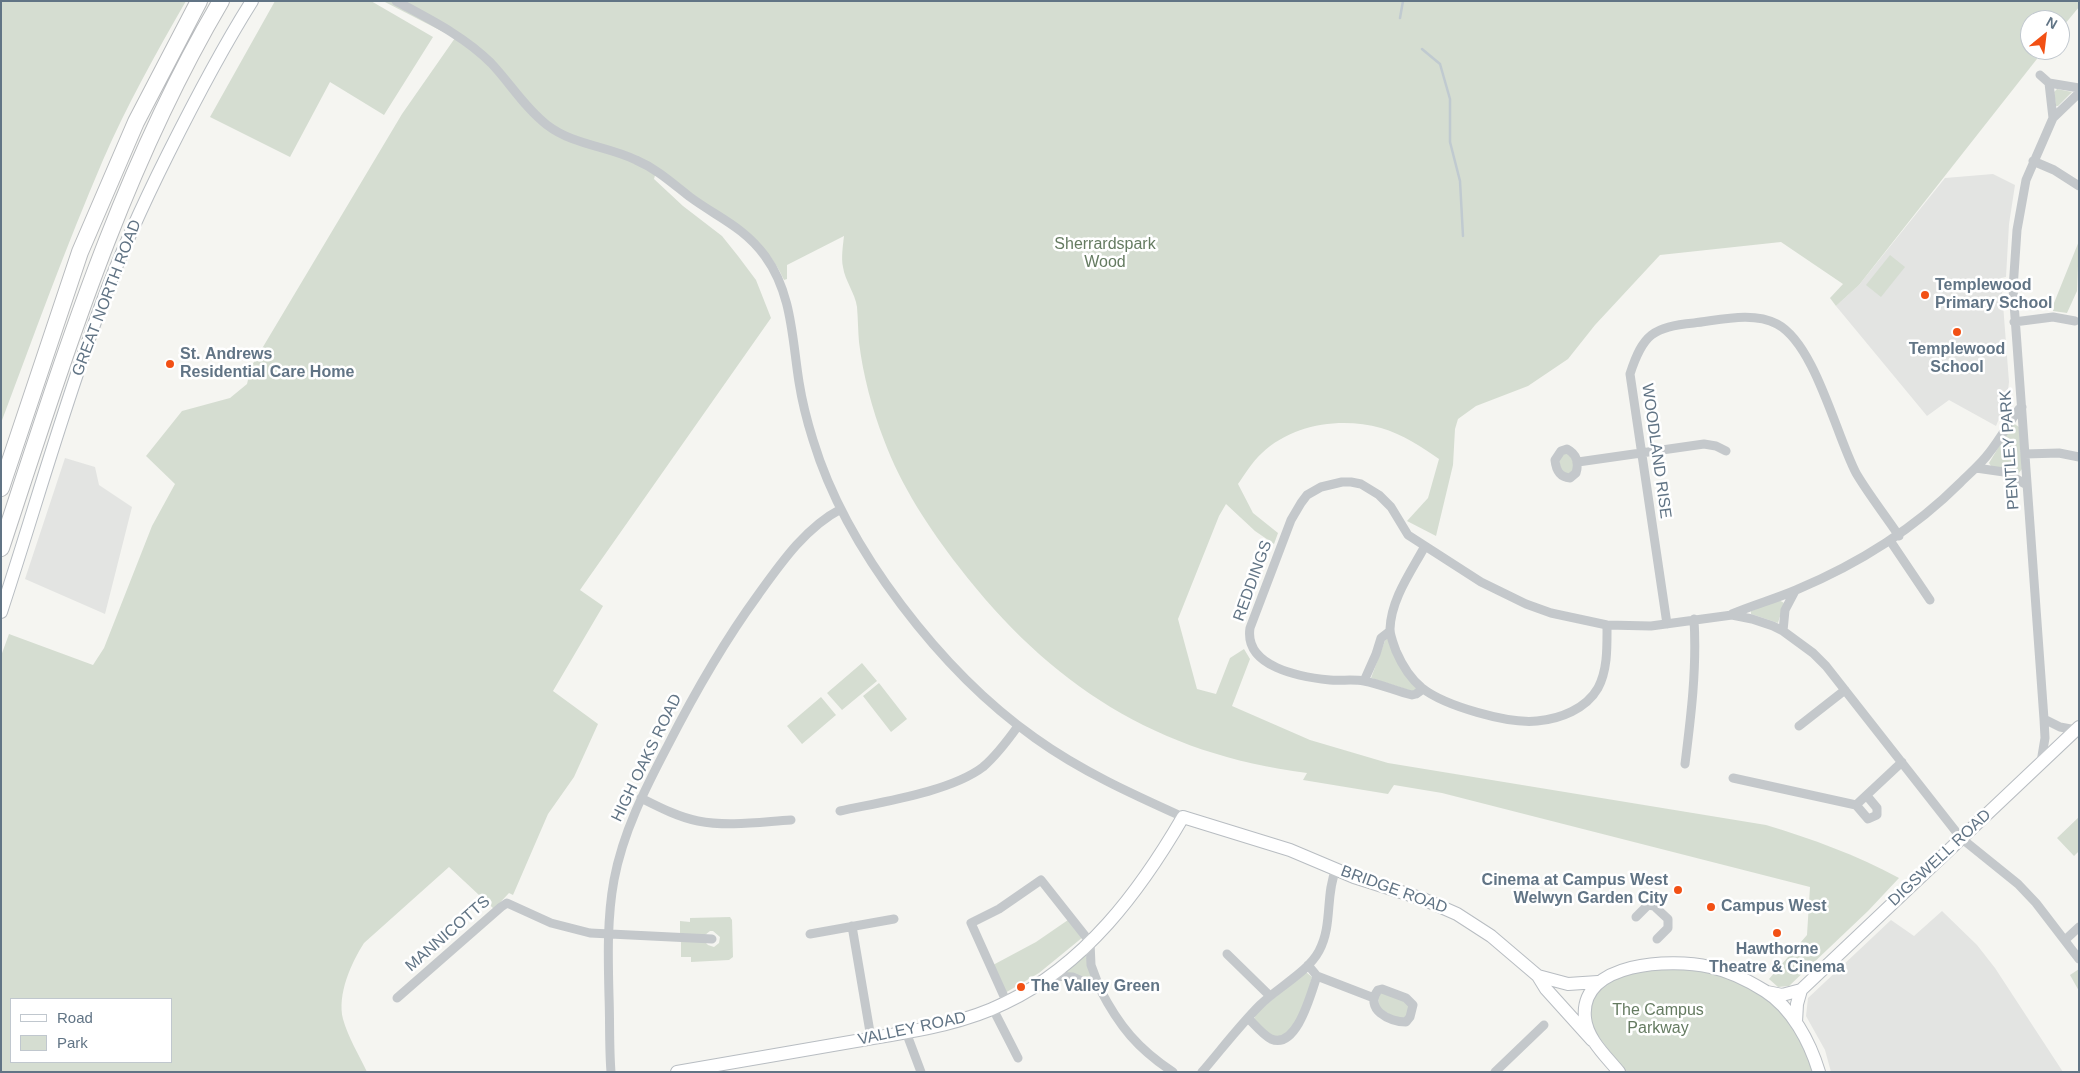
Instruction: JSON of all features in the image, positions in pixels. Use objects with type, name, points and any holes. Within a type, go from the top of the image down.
[{"type":"highway","points":[[3,482],[80,252],[136,122],[199,1]]},
{"type":"highway","points":[[1,548],[66,350],[117,211],[160,115],[221,1]]},
{"type":"main road","name":"GREAT NORTH ROAD","points":[[1,612],[63,415],[110,283],[146,198],[191,107],[252,1]]},
{"type":"main road","name":"DIGSWELL ROAD","points":[[1801,990],[2077,728]]},
{"type":"main road","name":"BRIDGE ROAD","points":[[1183,817],[1290,850],[1377,885],[1424,899],[1457,914],[1491,936],[1538,976],[1546,989],[1619,1072]]},
{"type":"main road","name":"VALLEY ROAD","points":[[677,1072],[906,1032],[958,1021],[1007,1003],[1050,976],[1090,942],[1139,887],[1183,817]]},
{"type":"main road","points":[[1538,976],[1568,984],[1598,982],[1633,968],[1652,964],[1684,963],[1709,966],[1729,972],[1767,992],[1782,995],[1801,990]]},
{"type":"main road","points":[[1592,1040],[1586,1024],[1585,1008],[1590,994],[1598,982]]},
{"type":"main road","points":[[1796,1022],[1797,1004],[1801,990]]},
{"type":"main road","points":[[1767,992],[1796,1022],[1809,1046],[1819,1072]]},
{"type":"street","points":[[396,1],[468,42],[491,63],[547,126],[574,140],[602,147],[644,164],[662,174],[692,198],[736,226],[754,242],[777,277],[790,316],[805,416],[824,472],[868,556],[902,605],[961,674],[1018,726],[1114,786],[1183,817]]},
{"type":"street","points":[[2040,75],[2049,83],[2079,88]]},
{"type":"street","points":[[2049,83],[2053,118]]},
{"type":"street","name":"PENTLEY PARK","points":[[2041,762],[2045,738],[2044,719],[2013,289],[2017,230],[2026,180],[2053,118],[2079,92]]},
{"type":"street","points":[[2033,161],[2054,170],[2079,186]]},
{"type":"street","name":"WOODLAND RISE","points":[[1667,624],[1630,374],[1638,354],[1652,334],[1660,328],[1745,317],[1768,320],[1784,328],[1796,339],[1819,382],[1856,473],[1899,536]]},
{"type":"street","points":[[2014,322],[2053,317],[2075,321]]},
{"type":"street","points":[[1732,614],[1795,591],[1868,556],[1891,542],[1937,506],[1976,468],[1990,453],[2022,407]]},
{"type":"street","points":[[1578,462],[1704,444],[1716,446],[1726,451]]},
{"type":"street","points":[[2025,454],[2059,453],[2079,457]]},
{"type":"street","points":[[1976,468],[2004,472],[2027,485]]},
{"type":"street","name":"REDDINGS","points":[[1423,688],[1412,695],[1364,681],[1329,680],[1294,673],[1266,662],[1257,656],[1252,649],[1250,628],[1291,520],[1301,503],[1316,490],[1328,484],[1351,482],[1361,484],[1379,494],[1391,507],[1408,535],[1481,582],[1526,604],[1551,613],[1608,625],[1667,624],[1732,614]]},
{"type":"street","name":"HIGH OAKS ROAD","points":[[610,1072],[608,935],[615,878],[631,822],[641,798],[688,706],[737,624],[792,550],[819,524],[842,509]]},
{"type":"street","points":[[1891,542],[1930,600]]},
{"type":"street","points":[[1425,546],[1400,591],[1390,631],[1402,662],[1414,680],[1441,700],[1460,707],[1508,719],[1537,721],[1572,713],[1593,696],[1599,687],[1606,663],[1608,625]]},
{"type":"street","points":[[1783,631],[1785,610],[1795,591]]},
{"type":"street","points":[[1732,614],[1760,621],[1783,631],[1813,653],[1845,690],[1961,838],[2018,884],[2036,903],[2079,959]]},
{"type":"street","points":[[1685,764],[1695,685],[1694,619]]},
{"type":"street","points":[[1364,681],[1381,638],[1390,631]]},
{"type":"street","points":[[1799,726],[1845,690]]},
{"type":"street","points":[[2044,719],[2060,727],[2077,728]]},
{"type":"street","points":[[840,811],[934,789],[968,775],[992,759],[1018,726]]},
{"type":"street","points":[[1856,805],[1902,762]]},
{"type":"street","points":[[1733,778],[1856,805],[1865,817],[1868,819],[1874,818],[1877,815],[1877,808],[1867,796]]},
{"type":"street","points":[[641,798],[686,818],[709,822],[739,823],[790,820]]},
{"type":"street","points":[[1202,1072],[1248,1018],[1270,996],[1314,959],[1322,945],[1328,924],[1332,884],[1336,869]]},
{"type":"street","points":[[1007,1003],[971,924],[999,909],[1041,880],[1090,942],[1091,965],[1100,989],[1113,1013],[1135,1043],[1173,1072]]},
{"type":"street","name":"MANNICOTTS","points":[[397,998],[507,903],[552,923],[590,933],[608,935]]},
{"type":"street","points":[[1636,917],[1648,906],[1654,906],[1668,919],[1668,928],[1657,939]]},
{"type":"street","points":[[810,934],[894,919]]},
{"type":"street","points":[[852,926],[871,1038]]},
{"type":"street","points":[[2065,940],[2079,927]]},
{"type":"street","points":[[608,935],[712,939]]},
{"type":"street","points":[[1227,954],[1270,996]]},
{"type":"street","points":[[1308,965],[1317,976],[1374,998]]},
{"type":"street","points":[[1050,976],[1073,977],[1100,989]]},
{"type":"street","points":[[1248,1018],[1267,1036],[1278,1041],[1284,1040],[1293,1032],[1300,1020],[1317,976]]},
{"type":"street","points":[[1382,989],[1406,998],[1413,1005],[1410,1017],[1406,1022],[1403,1022],[1380,1014],[1376,1009],[1374,998],[1378,990],[1382,989]]},
{"type":"street","points":[[993,1009],[1018,1058]]},
{"type":"street","points":[[1495,1072],[1544,1025]]},
{"type":"street","points":[[906,1032],[921,1072]]},
{"type":"shaded area","name":"Templewood Primary School","points":[[1993,174],[2015,185],[2009,224],[2006,277],[2001,278],[2009,382],[2007,399],[1996,426],[1949,400],[1927,416],[1836,306],[1859,285],[1945,178]]},
{"type":"shaded area","points":[[65,458],[95,467],[99,485],[132,507],[105,614],[25,579]]},
{"type":"shaded area","points":[[1942,911],[1977,945],[1995,968],[2063,1072],[1831,1072],[1825,1050],[1806,1016],[1808,998],[1891,920],[1914,936]]},
{"type":"green space","points":[[1,1],[186,1],[142,79],[103,160],[63,258],[1,423]]},
{"type":"green space","points":[[275,1],[371,1],[433,37],[384,115],[330,82],[290,157],[210,117]]},
{"type":"green space","name":"Sherrardspark Wood","points":[[383,1],[2079,1],[2079,7],[2070,18],[2070,10],[2020,10],[2020,60],[2036,60],[1859,285],[1836,306],[1830,298],[1843,284],[1781,242],[1660,255],[1595,325],[1568,359],[1528,386],[1476,406],[1458,419],[1455,429],[1453,465],[1436,536],[1407,521],[1428,498],[1439,459],[1404,437],[1381,428],[1350,423],[1334,423],[1303,429],[1274,443],[1262,453],[1238,484],[1253,513],[1278,533],[1274,544],[1255,531],[1226,504],[1219,516],[1178,619],[1197,689],[1216,694],[1230,658],[1244,649],[1250,659],[1232,706],[1310,740],[1388,763],[1766,825],[1834,848],[1899,878],[1868,911],[1789,986],[1778,987],[1769,979],[1807,935],[1810,887],[1442,793],[1394,785],[1388,794],[1303,780],[1307,773],[1253,764],[1202,749],[1155,731],[1111,707],[1070,679],[1031,646],[994,609],[948,552],[907,490],[884,440],[868,392],[859,342],[857,307],[842,263],[844,236],[787,265],[787,279],[784,280],[767,252],[746,231],[695,197],[657,168],[654,179],[683,206],[722,236],[738,256],[756,280],[771,318],[580,590],[603,606],[553,691],[598,724],[574,777],[548,814],[513,895],[509,893],[494,909],[449,867],[364,943],[354,960],[346,980],[342,1010],[348,1032],[367,1072],[1,1072],[1,656],[9,634],[93,665],[104,648],[152,526],[175,484],[146,456],[182,411],[230,398],[247,384],[251,367],[402,114],[455,38]]},
{"type":"green space","points":[[2057,89],[2072,92],[2056,106],[2054,92]]},
{"type":"green space","points":[[2079,241],[2077,291],[2067,313],[2053,311],[2054,303]]},
{"type":"green space","points":[[1890,255],[1905,267],[1881,297],[1866,285]]},
{"type":"green space","points":[[2013,423],[2019,427],[2022,469],[2018,474],[1991,466],[1989,463]]},
{"type":"green space","points":[[1569,452],[1575,467],[1570,475],[1561,473],[1559,458],[1560,455]]},
{"type":"green space","points":[[1779,600],[1784,603],[1778,623],[1751,614],[1751,611]]},
{"type":"green space","points":[[1386,638],[1389,639],[1417,688],[1415,692],[1371,678]]},
{"type":"green space","points":[[862,663],[877,681],[842,710],[827,693]]},
{"type":"green space","points":[[879,683],[907,719],[891,732],[863,696]]},
{"type":"green space","points":[[821,697],[836,715],[802,744],[787,726]]},
{"type":"green space","points":[[2079,817],[2079,851],[2074,856],[2057,838]]},
{"type":"green space","points":[[730,917],[732,920],[733,957],[729,960],[691,962],[691,957],[681,957],[681,942],[704,941],[714,947],[719,943],[720,937],[713,931],[705,935],[680,934],[680,921],[690,922],[690,918]]},
{"type":"green space","points":[[1068,920],[1083,937],[1039,973],[1005,993],[993,965],[1036,942]]},
{"type":"green space","points":[[1086,955],[1092,978],[1090,980],[1065,973]]},
{"type":"green space","name":"The Campus Parkway","points":[[1683,967],[1738,980],[1760,993],[1774,1005],[1794,1028],[1814,1072],[1626,1072],[1592,1028],[1589,1005],[1605,983],[1638,971]]},
{"type":"green space","points":[[2079,969],[2079,991],[2070,975]]},
{"type":"green space","points":[[1306,972],[1312,977],[1304,1007],[1287,1036],[1271,1037],[1254,1019],[1257,1012]]},
{"type":"green space","points":[[1382,992],[1400,997],[1410,1005],[1408,1017],[1399,1020],[1378,1007],[1379,994]]},
{"type":"waterway","points":[[1400,18],[1403,1]]},
{"type":"waterway","points":[[1422,49],[1440,64],[1450,99],[1450,142],[1460,181],[1463,236]]},
{"type":"place","name":"Templewood Primary School","points":[[1925,295]]},
{"type":"place","name":"Templewood School","points":[[1957,332]]},
{"type":"place","name":"St. Andrews Residential Care Home","points":[[170,364]]},
{"type":"place","name":"Cinema at Campus West Welwyn Garden City","points":[[1678,890]]},
{"type":"place","name":"Campus West","points":[[1711,907]]},
{"type":"place","name":"Hawthorne Theatre & Cinema","points":[[1777,933]]},
{"type":"place","name":"The Valley Green","points":[[1021,987]]}]
